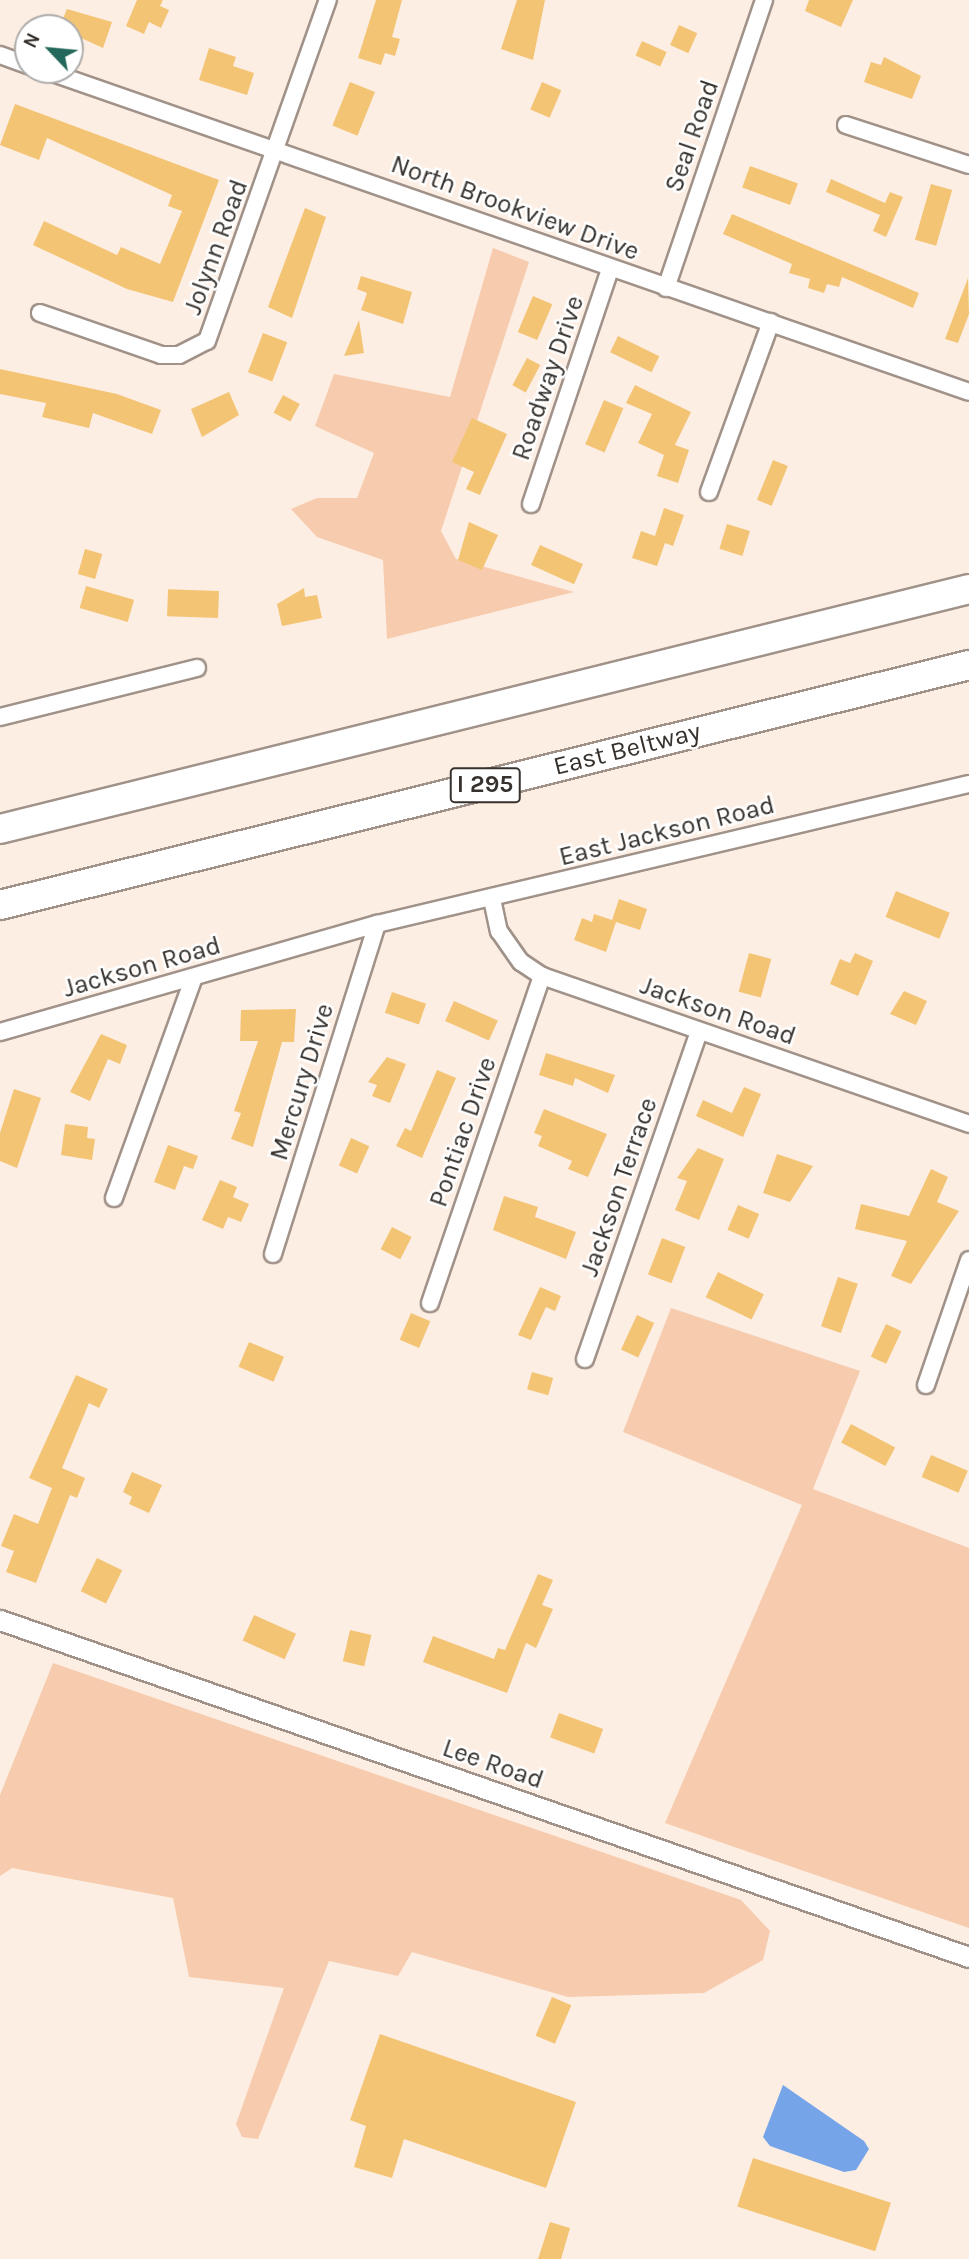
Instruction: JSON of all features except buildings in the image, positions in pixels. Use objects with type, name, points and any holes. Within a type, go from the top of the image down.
[{"type":"highway","points":[[0,829],[969,589]]},
{"type":"highway","name":"East Beltway","points":[[0,905],[969,665]]},
{"type":"street","name":"Jolynn Road","points":[[40,313],[161,355],[195,349],[217,325],[328,0]]},
{"type":"street","name":"Seal Road","points":[[666,288],[764,0]]},
{"type":"street","name":"North Brookview Drive","points":[[84,84],[969,392]]},
{"type":"street","points":[[846,125],[969,165]]},
{"type":"street","name":"Roadway Drive","points":[[531,504],[610,269]]},
{"type":"street","points":[[709,492],[771,322]]},
{"type":"street","points":[[0,717],[197,668]]},
{"type":"street","name":"East Jackson Road","points":[[377,924],[969,785]]},
{"type":"street","name":"Jackson Road","points":[[492,899],[499,931],[522,962],[542,975],[969,1124]]},
{"type":"street","name":"Jackson Road","points":[[0,1032],[193,980],[377,924]]},
{"type":"street","name":"Mercury Drive","points":[[274,1254],[377,924]]},
{"type":"street","name":"Pontiac Drive","points":[[430,1303],[542,975]]},
{"type":"street","points":[[114,1199],[193,980]]},
{"type":"street","name":"Jackson Terrace","points":[[585,1359],[699,1031]]},
{"type":"street","points":[[926,1385],[969,1261]]},
{"type":"street","name":"Lee Road","points":[[0,1620],[969,1957]]},
{"type":"shaded area","points":[[493,248],[529,262],[441,531],[456,559],[574,592],[387,639],[383,560],[317,537],[291,509],[317,498],[357,498],[374,453],[315,426],[334,374],[450,397]]},
{"type":"shaded area","points":[[671,1308],[860,1371],[813,1489],[969,1548],[969,1928],[665,1823],[802,1505],[623,1432]]},
{"type":"shaded area","points":[[53,1663],[741,1900],[770,1931],[763,1960],[704,1993],[568,1997],[412,1952],[398,1976],[329,1961],[258,2139],[242,2137],[236,2124],[284,1988],[189,1977],[173,1898],[12,1868],[0,1876],[0,1795]]},
{"type":"water","points":[[783,2085],[864,2141],[869,2149],[856,2170],[844,2172],[770,2146],[763,2137]]}]
